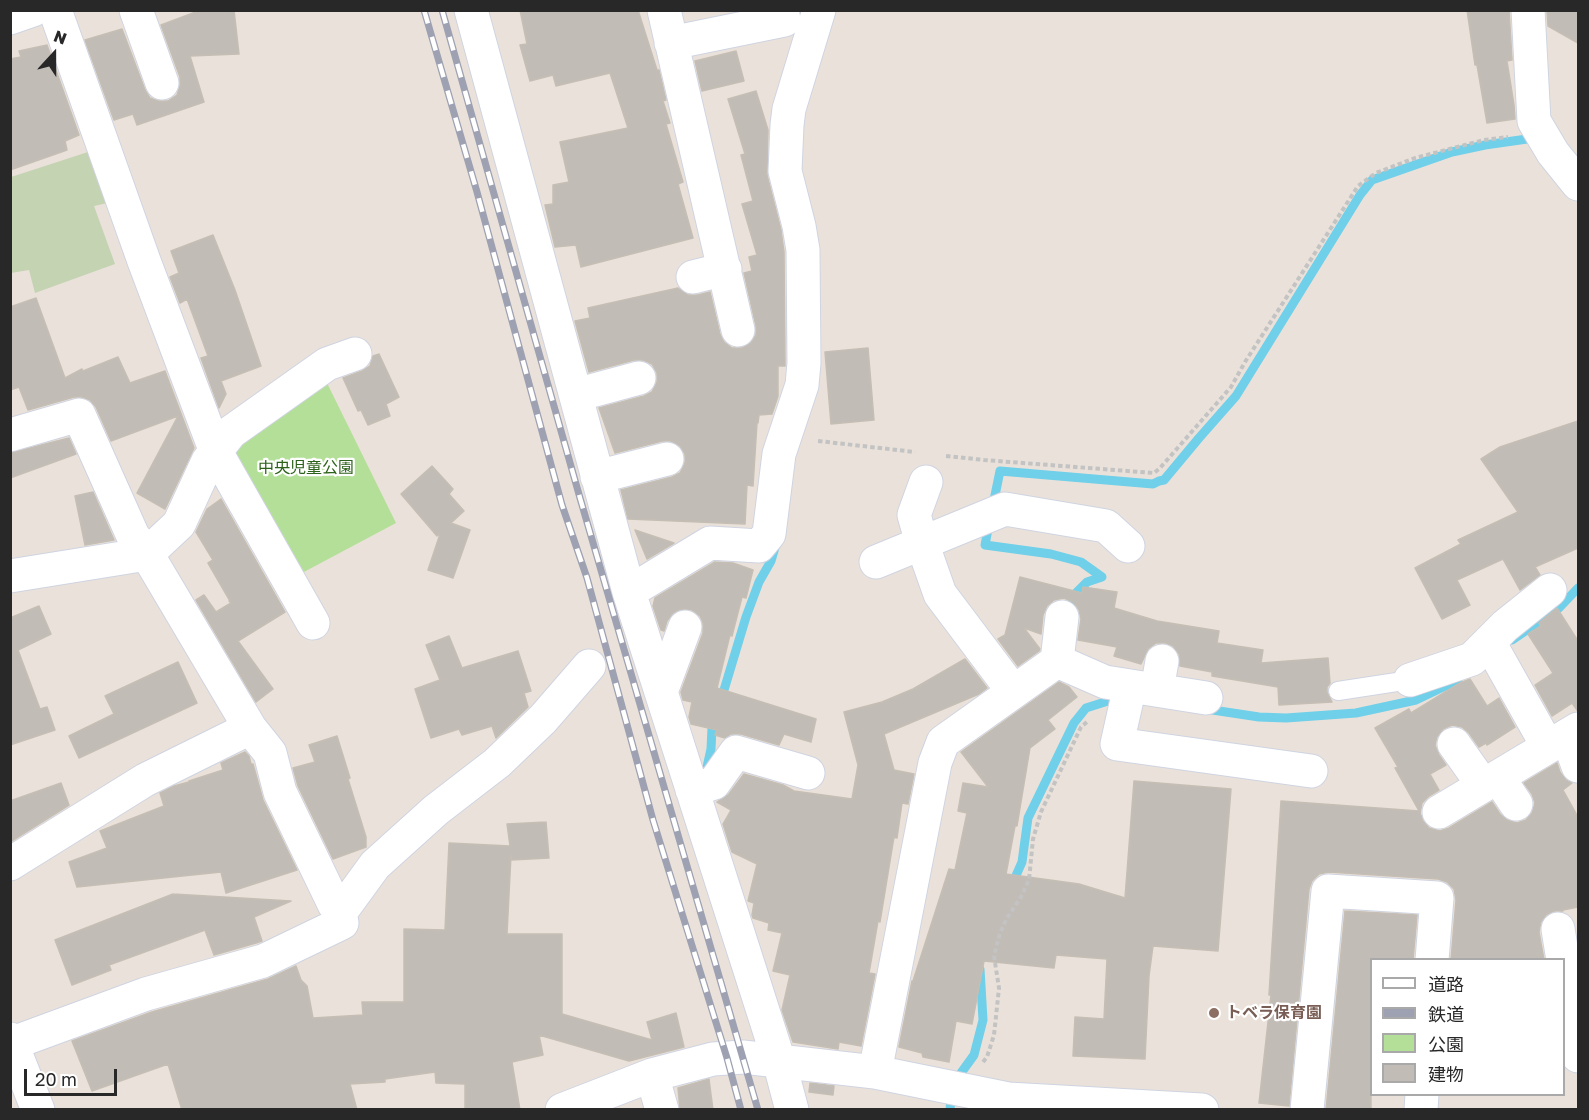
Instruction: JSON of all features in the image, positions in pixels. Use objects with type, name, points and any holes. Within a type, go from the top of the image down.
[{"type":"street","points":[[10,18],[33,10]]},
{"type":"street","points":[[55,10],[148,272],[216,452],[313,623]]},
{"type":"street","points":[[136,10],[162,83]]},
{"type":"street","points":[[471,10],[629,592],[792,1110]]},
{"type":"street","points":[[664,10],[738,330]]},
{"type":"street","points":[[671,43],[784,20],[782,10]]},
{"type":"street","points":[[629,592],[710,543],[759,546],[769,534],[779,454],[772,436],[802,385],[804,363],[803,250],[785,171],[789,109],[819,10]]},
{"type":"street","points":[[1528,10],[1534,121],[1553,153],[1578,184]]},
{"type":"street","points":[[693,277],[725,269]]},
{"type":"street","points":[[10,576],[147,554],[179,524],[208,461],[231,432],[327,364],[355,354]]},
{"type":"street","points":[[576,395],[639,378]]},
{"type":"street","points":[[10,435],[79,416],[133,536],[147,554],[250,728],[270,753],[280,792],[340,912],[342,923],[263,961],[146,994],[12,1041],[38,1110]]},
{"type":"street","points":[[597,477],[667,459]]},
{"type":"street","points":[[929,464],[914,515],[940,594],[1013,691]]},
{"type":"street","points":[[876,562],[1005,509],[1077,511],[1106,526],[1128,546]]},
{"type":"street","points":[[1410,681],[1472,658],[1550,590]]},
{"type":"street","points":[[1058,661],[1062,617]]},
{"type":"street","points":[[661,692],[685,627]]},
{"type":"street","points":[[1489,642],[1565,737],[1578,766]]},
{"type":"street","points":[[875,1072],[922,906],[937,828],[934,763],[943,742],[1058,661]]},
{"type":"street","points":[[1058,661],[1105,682],[1150,679],[1206,698]]},
{"type":"street","points":[[340,912],[375,865],[436,810],[497,763],[543,718],[589,666]]},
{"type":"street","points":[[1150,679],[1117,744],[1252,750],[1311,771]]},
{"type":"street","points":[[10,864],[145,780],[250,728]]},
{"type":"street","points":[[1439,812],[1565,737]]},
{"type":"street","points":[[1454,744],[1516,804]]},
{"type":"street","points":[[692,790],[714,783],[736,752],[808,773]]},
{"type":"street","points":[[1307,1110],[1328,891],[1437,898],[1432,958]]},
{"type":"street","points":[[1565,970],[1578,1056]]},
{"type":"street","points":[[564,1109],[652,1076],[713,1059],[743,1057],[875,1072],[1008,1099],[1202,1110]]},
{"type":"street","points":[[652,1076],[662,1110]]},
{"type":"lane","points":[[1338,692],[1410,681]]},
{"type":"path","points":[[772,436],[929,464],[1018,463],[1154,473],[1230,387],[1358,186],[1376,173],[1415,158],[1484,140],[1540,133]]},
{"type":"path","points":[[964,1090],[987,1057],[994,1035],[999,988],[994,956],[1000,933],[1029,880],[1033,839],[1041,812],[1081,727],[1092,717]]},
{"type":"green space","points":[[91,151],[112,202],[94,206],[115,264],[35,293],[29,270],[11,273],[11,177]]},
{"type":"green space","name":"中央児童公園","points":[[327,383],[396,523],[302,573],[234,457],[237,443]]},
{"type":"building","points":[[201,10],[234,10],[239,54],[190,56],[204,102],[137,125],[133,114],[114,120],[85,40],[122,29],[150,98],[168,101],[177,95],[180,77],[161,25]]},
{"type":"building","points":[[520,10],[638,10],[657,70],[659,70],[666,100],[663,101],[670,123],[666,124],[683,182],[678,184],[693,238],[581,267],[576,245],[555,247],[545,205],[553,204],[553,185],[569,182],[560,142],[628,128],[610,73],[556,86],[553,75],[530,81],[520,45],[527,44]]},
{"type":"building","points":[[1467,10],[1509,10],[1512,60],[1507,61],[1515,119],[1487,123]]},
{"type":"building","points":[[1547,10],[1578,10],[1578,43],[1548,26]]},
{"type":"building","points":[[47,45],[79,135],[65,141],[67,150],[10,170],[10,59],[21,57],[19,51]]},
{"type":"building","points":[[736,51],[744,81],[702,91],[695,61]]},
{"type":"building","points":[[756,91],[768,130],[767,175],[781,230],[784,252],[785,366],[778,366],[778,396],[772,414],[759,415],[753,486],[747,485],[745,524],[628,519],[621,490],[680,473],[685,463],[685,454],[680,446],[671,441],[662,441],[615,453],[599,408],[652,392],[657,382],[657,373],[652,364],[643,360],[634,360],[589,372],[575,321],[590,318],[588,308],[678,288],[688,295],[710,292],[724,342],[732,348],[742,348],[751,343],[756,335],[756,326],[744,273],[752,271],[749,257],[757,255],[742,204],[753,201],[741,155],[745,154],[728,99]]},
{"type":"building","points":[[213,235],[261,366],[221,381],[226,394],[219,408],[201,358],[208,356],[187,299],[180,303],[170,277],[179,273],[171,251]]},
{"type":"building","points":[[36,298],[65,378],[82,369],[83,371],[118,357],[130,383],[165,371],[194,448],[165,509],[137,493],[178,416],[111,441],[96,407],[90,400],[74,397],[28,410],[19,387],[10,390],[10,307]]},
{"type":"building","points":[[868,348],[874,420],[831,424],[825,352]]},
{"type":"building","points":[[379,354],[399,397],[386,404],[390,416],[368,425],[361,410],[358,411],[343,378],[370,366],[373,356]]},
{"type":"building","points":[[1578,421],[1578,548],[1535,567],[1540,575],[1520,590],[1503,559],[1457,580],[1470,605],[1442,619],[1415,568],[1461,544],[1458,540],[1518,512],[1481,459],[1500,447]]},
{"type":"building","points":[[69,438],[76,454],[10,478],[10,453]]},
{"type":"building","points":[[432,466],[453,489],[449,494],[464,511],[451,523],[470,530],[453,578],[428,570],[440,534],[437,536],[401,494]]},
{"type":"building","points":[[93,492],[114,540],[85,545],[75,496]]},
{"type":"building","points":[[221,499],[285,612],[238,641],[273,689],[256,702],[196,600],[204,595],[216,612],[231,603],[208,563],[213,560],[196,532],[207,509]]},
{"type":"building","points":[[635,530],[674,543],[647,559]]},
{"type":"building","points":[[715,562],[733,563],[753,570],[746,598],[742,597],[732,636],[730,635],[717,688],[816,719],[811,742],[784,734],[779,745],[741,734],[731,734],[725,738],[715,735],[717,730],[691,724],[689,717],[692,702],[683,700],[681,692],[703,633],[703,623],[700,616],[692,610],[681,609],[673,613],[664,631],[661,630],[653,606],[655,598]]},
{"type":"building","points":[[1020,577],[1082,593],[1083,587],[1117,592],[1114,608],[1157,621],[1219,631],[1217,643],[1263,650],[1261,663],[1328,658],[1330,683],[1327,692],[1332,702],[1279,705],[1278,687],[1212,676],[1212,672],[1180,666],[1179,654],[1173,646],[1166,643],[1156,643],[1148,649],[1141,664],[1114,656],[1117,647],[1078,640],[1081,619],[1079,610],[1073,602],[1064,598],[1054,600],[1047,606],[1043,615],[1041,634],[1024,628],[1040,649],[1018,666],[998,639],[1005,635]]},
{"type":"building","points":[[39,606],[51,634],[18,650],[40,709],[47,707],[55,730],[10,745],[10,618]]},
{"type":"building","points":[[1557,608],[1578,641],[1578,710],[1572,703],[1552,716],[1535,685],[1553,673],[1528,634],[1541,626],[1539,623]]},
{"type":"building","points":[[449,636],[462,668],[518,651],[531,691],[524,693],[528,707],[496,738],[492,726],[462,735],[459,729],[431,738],[415,689],[440,680],[426,645]]},
{"type":"building","points":[[965,659],[987,688],[979,694],[884,734],[894,770],[914,774],[908,804],[902,803],[897,838],[894,837],[869,973],[875,974],[861,1046],[839,1042],[838,1049],[793,1042],[782,1010],[790,975],[773,971],[782,933],[768,930],[769,923],[753,918],[754,903],[748,901],[757,864],[732,852],[723,824],[731,810],[717,802],[729,794],[744,774],[783,785],[794,791],[852,799],[858,765],[844,712],[882,702],[913,689]]},
{"type":"building","points":[[178,662],[197,703],[79,758],[69,736],[114,714],[105,696]]},
{"type":"building","points":[[1470,679],[1487,706],[1499,698],[1515,727],[1487,745],[1486,743],[1479,747],[1462,727],[1452,725],[1443,729],[1435,745],[1446,765],[1430,774],[1439,790],[1422,803],[1420,813],[1423,821],[1429,828],[1440,831],[1492,802],[1507,820],[1517,823],[1526,820],[1532,813],[1535,803],[1524,783],[1557,763],[1566,780],[1572,783],[1563,790],[1578,817],[1578,907],[1554,911],[1546,915],[1541,922],[1539,932],[1544,958],[1451,958],[1456,900],[1454,889],[1447,882],[1438,879],[1329,872],[1319,874],[1312,881],[1309,889],[1289,1106],[1259,1103],[1271,995],[1269,995],[1281,801],[1419,811],[1395,768],[1398,767],[1375,728],[1409,709],[1411,713]]},
{"type":"building","points":[[1059,682],[1069,687],[1077,697],[1048,720],[1055,729],[1030,748],[1017,826],[1015,826],[1006,874],[1079,884],[1125,898],[1134,781],[1231,789],[1218,951],[1153,946],[1149,976],[1145,1059],[1073,1056],[1075,1017],[1104,1019],[1107,959],[1056,955],[1054,968],[984,961],[972,1024],[956,1021],[949,1062],[923,1057],[922,1053],[899,1047],[912,981],[949,869],[955,870],[967,813],[958,811],[963,783],[988,787],[961,752]]},
{"type":"building","points":[[337,736],[366,837],[366,847],[333,859],[298,786],[293,768],[315,762],[309,745]]},
{"type":"building","points":[[245,752],[253,764],[263,800],[297,870],[226,893],[221,872],[77,887],[69,862],[107,848],[100,831],[164,806],[160,793],[223,770],[221,763]]},
{"type":"building","points":[[61,783],[69,805],[10,842],[10,801]]},
{"type":"building","points":[[546,822],[549,858],[511,860],[511,855],[507,934],[562,934],[562,1014],[652,1040],[647,1022],[676,1013],[684,1047],[629,1061],[539,1035],[543,1055],[512,1062],[520,1110],[465,1110],[465,1084],[436,1083],[435,1072],[385,1079],[385,1082],[350,1084],[357,1110],[182,1110],[168,1064],[92,1091],[72,1041],[152,1012],[268,979],[296,966],[301,980],[307,986],[313,1018],[363,1015],[362,1002],[404,1002],[404,929],[445,930],[449,843],[510,846],[507,824]]},
{"type":"building","points":[[173,894],[291,901],[254,917],[262,941],[214,955],[205,930],[109,965],[111,970],[72,985],[55,940]]},
{"type":"building","points":[[1345,911],[1417,915],[1413,958],[1370,958],[1371,1110],[1326,1110]]},
{"type":"building","points":[[709,1079],[713,1110],[680,1110],[678,1088]]},
{"type":"building","points":[[810,1083],[834,1086],[833,1095],[809,1092]]},
{"type":"waterway","points":[[993,505],[1000,471],[1153,484],[1164,480],[1236,396],[1360,195],[1372,180],[1452,152],[1527,139]]},
{"type":"waterway","points":[[989,524],[985,545],[1051,554],[1081,562],[1102,577],[1087,582],[1074,595],[1070,614]]},
{"type":"waterway","points":[[721,700],[746,617],[759,582],[771,561],[776,544]]},
{"type":"waterway","points":[[1512,640],[1559,608],[1578,588]]},
{"type":"waterway","points":[[1206,709],[1259,717],[1286,718],[1356,713],[1416,700],[1458,680]]},
{"type":"waterway","points":[[1011,887],[1022,862],[1028,818],[1074,723],[1086,708],[1111,700]]},
{"type":"waterway","points":[[707,767],[715,719]]},
{"type":"waterway","points":[[961,1073],[974,1055],[983,1020],[980,969]]},
{"type":"waterway","points":[[950,1110],[951,1099]]},
{"type":"railway","points":[[424,10],[477,192],[562,505],[587,578],[653,820],[741,1110]]},
{"type":"railway","points":[[442,10],[580,498],[758,1110]]},
{"type":"place","name":"トベラ保育園","points":[[1214,1013]]}]
